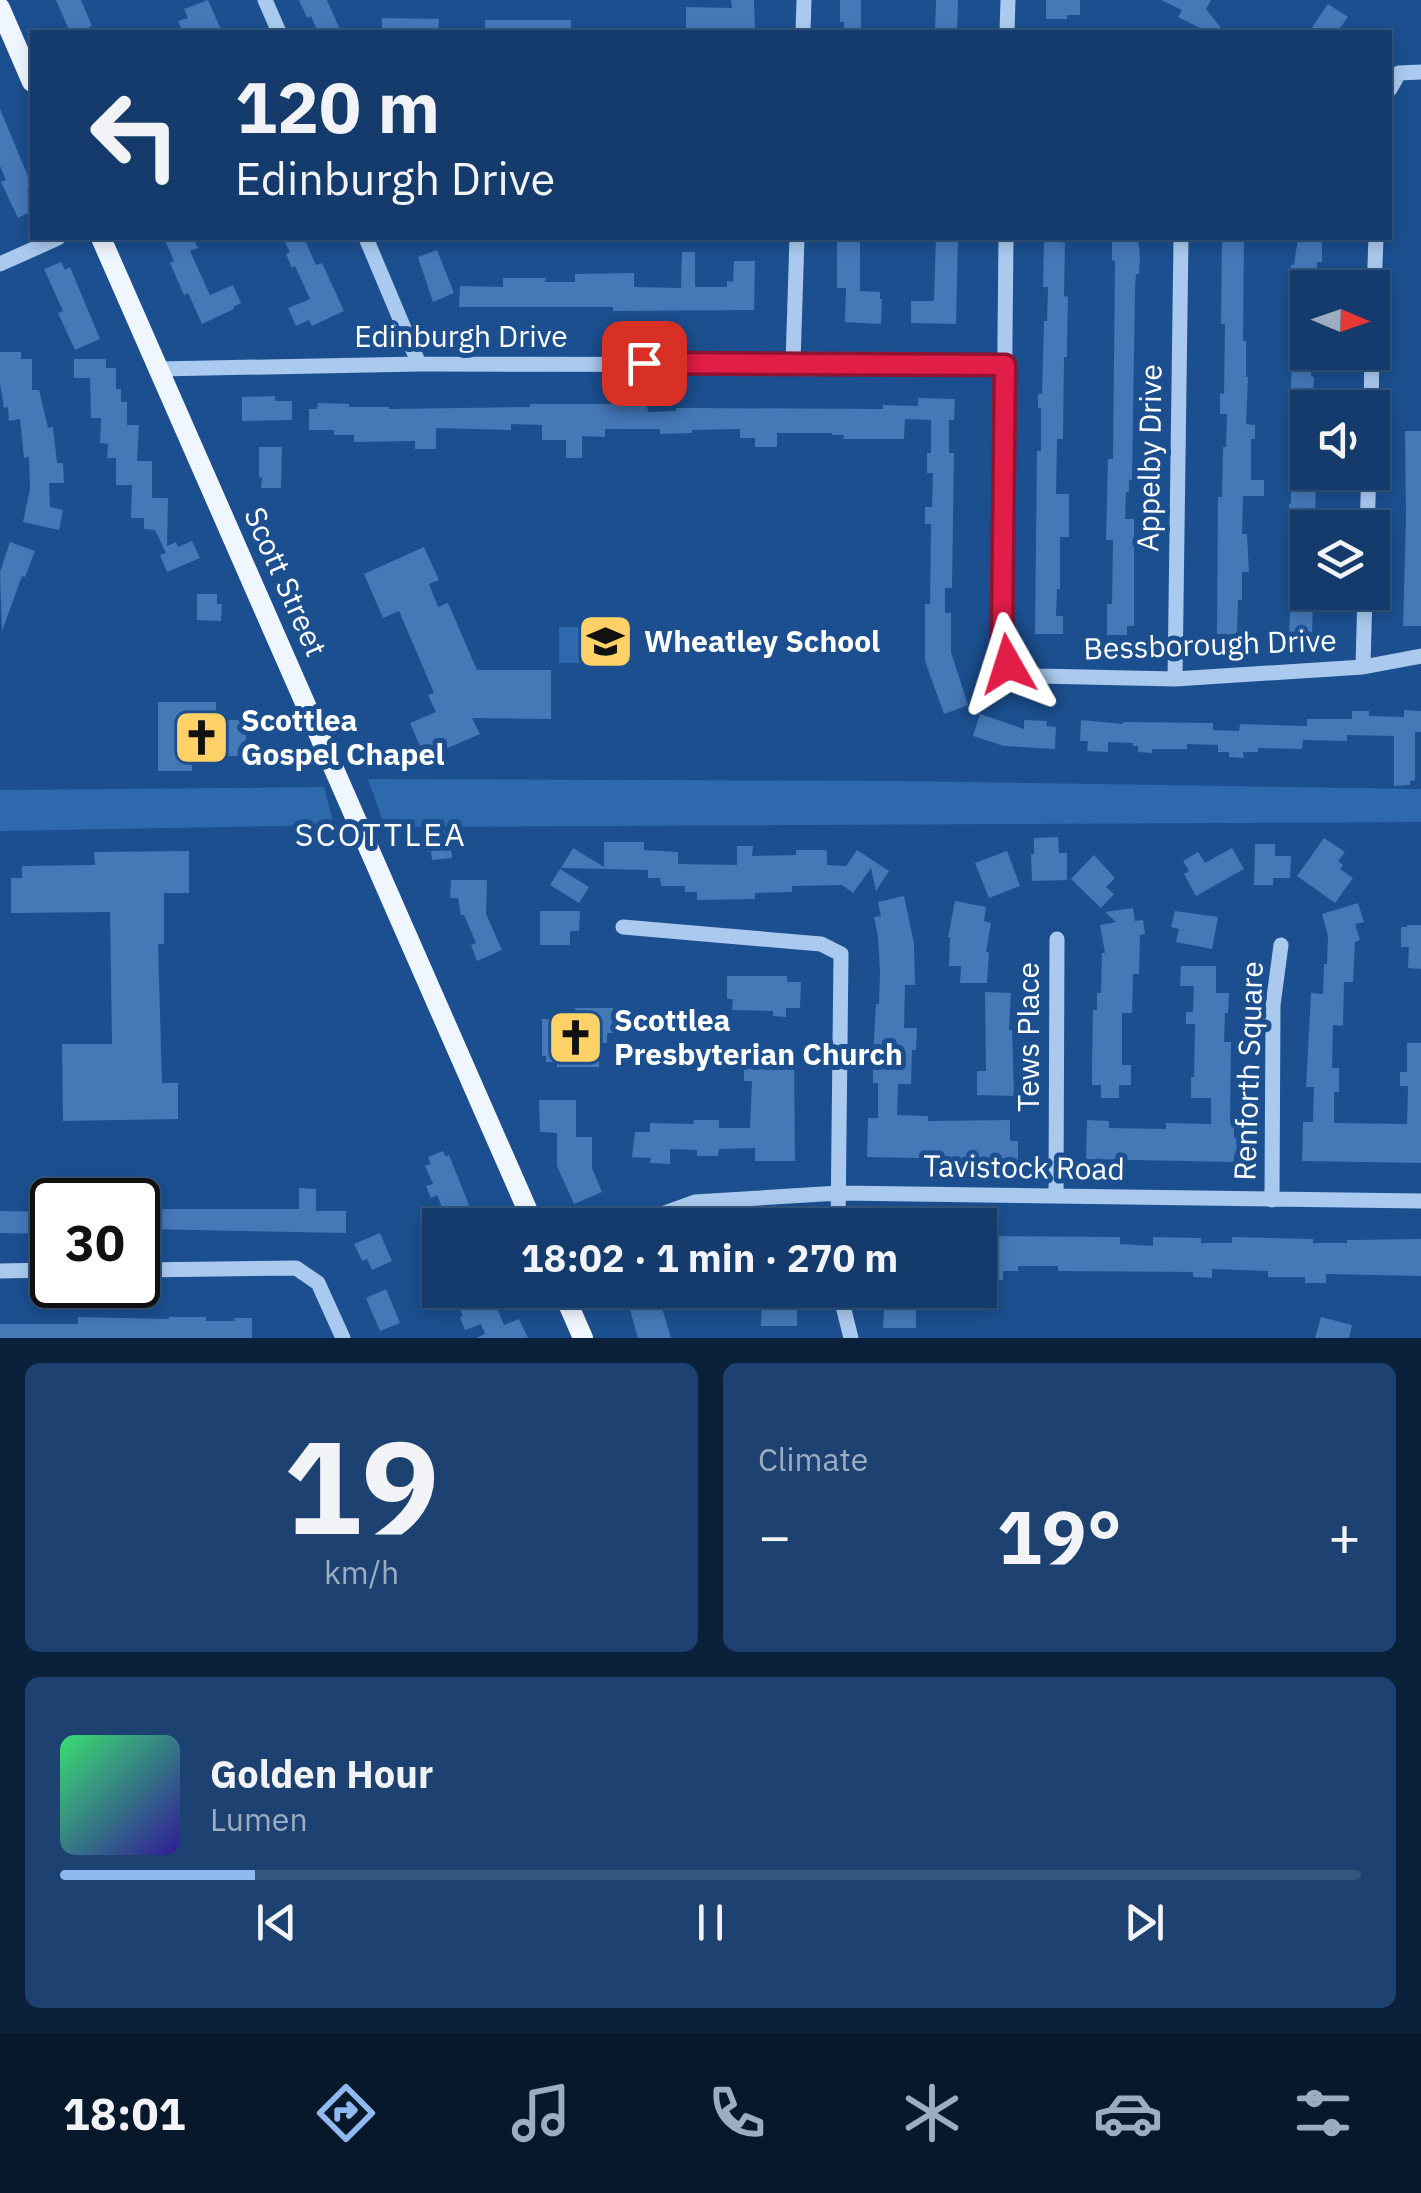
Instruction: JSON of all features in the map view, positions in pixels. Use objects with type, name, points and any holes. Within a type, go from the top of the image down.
[{"type":"main road","points":[[0,8],[30,77]]},
{"type":"main road","name":"Scott Street","points":[[102,240],[527,1208]]},
{"type":"main road","points":[[570,1308],[583,1338]]},
{"type":"street","points":[[265,0],[278,30]]},
{"type":"street","points":[[803,30],[804,0]]},
{"type":"street","points":[[1007,30],[1008,0]]},
{"type":"street","points":[[1392,85],[1398,73],[1421,72]]},
{"type":"street","points":[[0,264],[54,240]]},
{"type":"street","points":[[367,240],[418,364]]},
{"type":"street","points":[[794,363],[797,240]]},
{"type":"street","name":"Bessborough Drive","points":[[1006,240],[1002,635],[1008,664],[1039,676],[1175,679],[1363,668],[1421,656]]},
{"type":"street","name":"Appelby Drive","points":[[1175,679],[1181,240]]},
{"type":"street","points":[[1375,270],[1376,240]]},
{"type":"street","name":"Edinburgh Drive","points":[[158,368],[418,364],[1005,365]]},
{"type":"street","points":[[1363,668],[1365,610]]},
{"type":"street","points":[[623,928],[822,944],[840,954],[839,1208]]},
{"type":"street","name":"Tews Place","points":[[1056,1195],[1057,939]]},
{"type":"street","name":"Renforth Square","points":[[1272,1200],[1273,1005],[1281,945]]},
{"type":"street","name":"Tavistock Road","points":[[678,1208],[695,1202],[839,1193],[1421,1201]]},
{"type":"street","points":[[160,1270],[296,1268],[318,1283],[343,1338]]},
{"type":"street","points":[[0,1271],[30,1270]]},
{"type":"street","points":[[844,1308],[851,1338]]},
{"type":"shaded area","points":[[559,627],[591,627],[590,663],[559,663]]},
{"type":"shaded area","points":[[368,779],[900,781],[1421,789],[1421,822],[385,827]]},
{"type":"shaded area","points":[[324,787],[334,825],[0,831],[0,790]]},
{"type":"building","points":[[56,0],[81,0],[92,26],[91,30],[69,30]]},
{"type":"building","points":[[208,0],[221,30],[182,30],[178,21],[188,18],[184,9]]},
{"type":"building","points":[[299,0],[327,0],[340,30],[317,30],[311,16],[307,18]]},
{"type":"building","points":[[731,0],[754,0],[755,30],[686,30],[686,7],[732,8]]},
{"type":"building","points":[[840,0],[861,0],[861,30],[844,30],[844,22],[840,22]]},
{"type":"building","points":[[936,0],[958,0],[957,30],[935,30]]},
{"type":"building","points":[[1046,0],[1080,0],[1080,15],[1046,19]]},
{"type":"building","points":[[1161,0],[1211,0],[1206,9],[1222,30],[1204,30],[1178,17],[1182,10]]},
{"type":"building","points":[[1328,4],[1348,17],[1338,30],[1310,30]]},
{"type":"building","points":[[382,18],[439,19],[438,30],[382,30]]},
{"type":"building","points":[[485,20],[571,20],[571,30],[485,30]]},
{"type":"building","points":[[0,109],[30,181],[30,212],[18,218],[1,182],[6,180],[0,166]]},
{"type":"building","points":[[165,240],[194,240],[198,248],[190,251],[210,295],[233,285],[241,303],[202,324],[188,293],[184,295],[170,263],[174,261]]},
{"type":"building","points":[[284,240],[305,240],[316,265],[322,263],[344,311],[312,326],[309,320],[296,326],[288,308],[310,299],[286,254],[290,252]]},
{"type":"building","points":[[837,240],[860,240],[860,291],[880,292],[881,324],[845,322],[846,288],[837,288]]},
{"type":"building","points":[[936,240],[958,240],[956,324],[911,323],[911,301],[934,301]]},
{"type":"building","points":[[1044,240],[1063,240],[1064,296],[1068,297],[1067,357],[1063,439],[1057,439],[1056,494],[1069,494],[1069,537],[1060,537],[1056,616],[1063,616],[1063,634],[1035,634],[1037,451],[1041,451],[1038,394],[1042,394],[1048,287],[1043,287]]},
{"type":"building","points":[[1112,240],[1138,240],[1132,480],[1126,492],[1125,519],[1134,519],[1134,626],[1127,626],[1127,635],[1107,635],[1107,604],[1112,604],[1113,540],[1106,540],[1108,459],[1113,459]]},
{"type":"building","points":[[1222,240],[1244,240],[1246,424],[1255,425],[1251,480],[1264,480],[1264,496],[1243,496],[1242,534],[1247,534],[1249,572],[1242,572],[1237,635],[1217,634],[1218,497],[1222,497],[1227,414],[1220,414],[1225,324],[1221,324]]},
{"type":"building","points":[[1298,240],[1322,240],[1322,262],[1317,262],[1317,270],[1291,270]]},
{"type":"building","points":[[437,250],[454,293],[433,302],[418,257]]},
{"type":"building","points":[[682,252],[695,252],[695,287],[727,287],[727,281],[733,282],[734,261],[755,261],[754,310],[459,307],[460,286],[503,287],[503,278],[575,282],[575,274],[634,273],[634,287],[681,288]]},
{"type":"building","points":[[61,262],[65,270],[70,267],[100,339],[75,350],[44,269]]},
{"type":"building","points":[[0,352],[21,352],[21,359],[32,359],[32,390],[39,390],[48,428],[53,427],[57,463],[63,463],[64,483],[49,483],[50,507],[63,510],[59,530],[23,522],[30,489],[29,457],[24,458],[20,419],[9,421],[8,407],[4,408]]},
{"type":"building","points":[[74,359],[106,359],[106,368],[116,368],[116,389],[121,389],[121,402],[127,402],[127,425],[139,425],[137,461],[152,461],[152,498],[168,498],[167,546],[176,542],[178,547],[192,541],[200,558],[167,572],[160,555],[166,553],[155,530],[144,529],[144,518],[131,518],[132,485],[116,485],[116,458],[107,458],[108,444],[100,443],[101,418],[91,418],[90,378],[74,378]]},
{"type":"building","points":[[1292,370],[1311,370],[1313,390],[1291,390]]},
{"type":"building","points":[[275,396],[275,401],[292,401],[292,420],[242,421],[242,397]]},
{"type":"building","points":[[918,398],[955,399],[954,420],[949,420],[949,453],[954,453],[952,588],[945,588],[945,613],[951,613],[951,652],[968,705],[944,714],[925,661],[931,524],[925,524],[925,507],[932,507],[933,473],[927,473],[931,420],[905,419],[904,439],[777,433],[777,447],[755,447],[755,438],[740,438],[740,429],[660,434],[660,429],[605,429],[605,437],[582,436],[582,458],[566,458],[566,440],[542,440],[542,425],[511,424],[511,430],[436,428],[436,449],[415,449],[415,441],[354,442],[354,435],[309,430],[309,409],[317,409],[318,403],[389,409],[647,405],[648,412],[676,408],[883,409],[883,405],[918,406]]},
{"type":"building","points":[[1405,431],[1421,431],[1421,626],[1403,626]]},
{"type":"building","points":[[259,447],[282,447],[281,488],[261,488]]},
{"type":"building","points":[[1291,490],[1316,490],[1315,510],[1290,510],[1288,546],[1289,504]]},
{"type":"building","points":[[10,542],[35,551],[2,631],[0,572]]},
{"type":"building","points":[[424,547],[439,580],[429,584],[438,607],[448,603],[477,670],[551,670],[551,719],[472,718],[480,734],[425,758],[410,723],[436,712],[428,695],[434,693],[399,611],[383,618],[364,574]]},
{"type":"building","points":[[197,594],[217,594],[217,604],[222,604],[221,621],[197,620]]},
{"type":"building","points":[[1290,610],[1313,610],[1312,634],[1289,633]]},
{"type":"building","name":"Scottlea Gospel Chapel","points":[[158,702],[216,702],[216,720],[246,720],[246,756],[192,756],[192,771],[158,771]]},
{"type":"building","points":[[1404,710],[1421,711],[1421,732],[1415,732],[1415,780],[1410,785],[1394,786],[1394,736],[1347,735],[1347,741],[1303,740],[1302,749],[1258,748],[1258,752],[1243,752],[1244,758],[1218,752],[1218,745],[1187,744],[1187,749],[1152,749],[1152,753],[1138,752],[1133,743],[1108,742],[1108,752],[1087,751],[1088,741],[1080,741],[1081,720],[1123,724],[1213,723],[1213,730],[1239,731],[1240,724],[1307,726],[1307,719],[1352,719],[1352,711],[1369,711],[1369,716],[1404,717]]},
{"type":"building","points":[[980,714],[1024,729],[1024,720],[1047,721],[1046,726],[1056,727],[1055,749],[1004,746],[973,736]]},
{"type":"building","points":[[449,830],[452,858],[432,860],[425,839],[429,832]]},
{"type":"building","points":[[1058,837],[1059,853],[1067,853],[1067,880],[1032,881],[1034,838]]},
{"type":"building","points":[[1324,838],[1345,852],[1338,861],[1343,865],[1340,869],[1353,878],[1335,903],[1297,876]]},
{"type":"building","points":[[604,842],[644,842],[644,850],[678,852],[678,864],[737,865],[737,846],[753,846],[752,856],[824,850],[827,865],[846,866],[857,850],[889,871],[876,891],[871,868],[853,893],[842,885],[792,886],[792,892],[755,893],[755,899],[697,900],[697,892],[685,892],[685,886],[661,886],[660,878],[648,878],[648,870],[561,868],[573,848],[604,867]]},
{"type":"building","points":[[1255,844],[1275,844],[1275,856],[1291,856],[1290,878],[1273,878],[1273,885],[1254,885]]},
{"type":"building","points":[[1232,848],[1244,869],[1196,896],[1184,874],[1189,871],[1183,861],[1198,852],[1205,863]]},
{"type":"building","points":[[189,851],[189,893],[164,893],[164,944],[158,944],[162,1083],[178,1083],[178,1119],[63,1121],[62,1044],[112,1044],[110,912],[11,913],[11,878],[22,878],[22,866],[95,865],[94,852]]},
{"type":"building","points":[[1007,851],[1020,886],[989,898],[975,863]]},
{"type":"building","points":[[1094,855],[1115,878],[1106,887],[1114,894],[1101,908],[1071,879]]},
{"type":"building","points":[[560,869],[589,887],[579,903],[550,885]]},
{"type":"building","points":[[451,880],[487,880],[486,914],[502,950],[477,961],[471,945],[476,943],[461,915],[458,898],[450,898]]},
{"type":"building","points":[[904,896],[914,944],[915,985],[905,985],[904,1028],[917,1028],[911,1084],[898,1084],[897,1115],[928,1116],[928,1121],[1010,1120],[1010,1141],[1018,1141],[1018,1160],[867,1157],[868,1118],[878,1118],[873,1057],[880,971],[874,917],[881,916],[878,902]]},
{"type":"building","points":[[955,901],[986,907],[984,921],[991,923],[986,952],[987,983],[960,983],[961,966],[949,966],[948,937]]},
{"type":"building","points":[[1358,903],[1364,922],[1355,924],[1360,940],[1355,942],[1353,982],[1344,982],[1343,1026],[1333,1025],[1332,1068],[1339,1068],[1334,1123],[1407,1124],[1408,1086],[1400,1086],[1400,1072],[1407,1072],[1407,1043],[1421,1043],[1421,1163],[1302,1161],[1303,1122],[1313,1122],[1314,1087],[1306,1087],[1311,993],[1323,994],[1327,964],[1328,936],[1322,914]]},
{"type":"building","points":[[1133,908],[1135,921],[1143,920],[1145,934],[1140,935],[1139,974],[1133,974],[1132,1013],[1122,1013],[1122,1065],[1131,1065],[1131,1085],[1119,1085],[1119,1098],[1101,1098],[1101,1085],[1092,1085],[1093,1010],[1097,1010],[1097,993],[1101,993],[1105,953],[1100,925],[1116,922],[1105,912]]},
{"type":"building","points":[[540,911],[580,911],[579,931],[570,931],[570,945],[540,945]]},
{"type":"building","points":[[1175,911],[1218,917],[1212,949],[1176,942],[1179,929],[1171,927]]},
{"type":"building","points":[[1421,925],[1421,969],[1408,968],[1409,947],[1401,947],[1401,927]]},
{"type":"building","points":[[1181,966],[1216,966],[1216,993],[1229,993],[1224,1042],[1231,1042],[1230,1118],[1234,1118],[1237,1138],[1234,1162],[1086,1159],[1087,1120],[1109,1121],[1109,1128],[1166,1129],[1166,1123],[1211,1124],[1211,1098],[1191,1098],[1195,1024],[1186,1024],[1186,1012],[1193,1012],[1194,986],[1180,986]]},
{"type":"building","points":[[727,976],[787,976],[787,982],[801,982],[800,1008],[786,1008],[786,1017],[773,1016],[773,1011],[732,1010],[733,999],[727,999]]},
{"type":"building","points":[[985,992],[1011,993],[1009,1030],[1014,1096],[977,1095],[977,1071],[986,1071]]},
{"type":"building","name":"Scottlea Presbyterian Church","points":[[575,1008],[613,1008],[613,1033],[607,1033],[607,1043],[599,1043],[599,1067],[557,1067],[557,1062],[546,1062],[546,1056],[542,1056],[542,1019],[562,1019],[562,1011],[576,1011]]},
{"type":"building","points":[[750,1045],[789,1046],[789,1061],[794,1061],[795,1161],[755,1161],[755,1148],[719,1149],[718,1156],[697,1156],[697,1150],[670,1149],[670,1164],[632,1157],[635,1132],[650,1132],[650,1123],[719,1120],[719,1128],[750,1128],[752,1081],[744,1081],[744,1063],[749,1063]]},
{"type":"building","points":[[539,1100],[576,1100],[576,1137],[592,1137],[592,1168],[602,1192],[574,1204],[557,1166],[557,1133],[540,1132]]},
{"type":"building","points":[[443,1151],[446,1157],[449,1155],[470,1208],[442,1208],[437,1195],[431,1198],[426,1186],[433,1184],[425,1166],[431,1164],[428,1157]]},
{"type":"building","points":[[299,1188],[316,1189],[316,1211],[346,1211],[346,1233],[160,1229],[160,1209],[299,1209]]},
{"type":"building","points":[[0,1211],[30,1212],[30,1234],[0,1233]]},
{"type":"building","points":[[380,1233],[392,1261],[372,1270],[367,1259],[362,1261],[354,1244]]},
{"type":"building","points":[[997,1236],[1120,1237],[1120,1244],[1153,1246],[1153,1237],[1201,1238],[1201,1243],[1232,1243],[1232,1237],[1313,1239],[1313,1243],[1421,1239],[1421,1276],[1326,1274],[1326,1283],[1305,1283],[1305,1277],[1268,1277],[1268,1271],[1212,1269],[1212,1278],[1193,1277],[1193,1272],[1058,1271],[1058,1266],[1018,1266],[1018,1271],[1003,1271],[1003,1280],[997,1280]]},
{"type":"building","points":[[386,1289],[400,1323],[380,1331],[366,1298]]},
{"type":"building","points":[[459,1308],[497,1308],[504,1325],[519,1319],[528,1338],[476,1338],[485,1334],[481,1324],[465,1330],[460,1317],[463,1316]]},
{"type":"building","points":[[630,1308],[662,1308],[671,1338],[638,1338]]},
{"type":"building","points":[[762,1308],[797,1310],[797,1326],[761,1326]]},
{"type":"building","points":[[884,1308],[916,1308],[916,1328],[883,1328]]},
{"type":"building","points":[[78,1317],[206,1317],[206,1321],[252,1318],[252,1338],[0,1338],[0,1324],[78,1324]]},
{"type":"building","points":[[1321,1317],[1352,1325],[1349,1338],[1315,1338]]},
{"type":"place","name":"Wheatley School","points":[[605,642]]},
{"type":"place","name":"Scottlea Gospel Chapel","points":[[202,738]]},
{"type":"place","name":"Scottlea Presbyterian Church","points":[[575,1038]]},
{"type":"district","name":"SCOTTLEA","points":[[381,835]]},
{"type":"route","points":[[644,363],[1005,365],[1002,635],[1008,664]]}]
